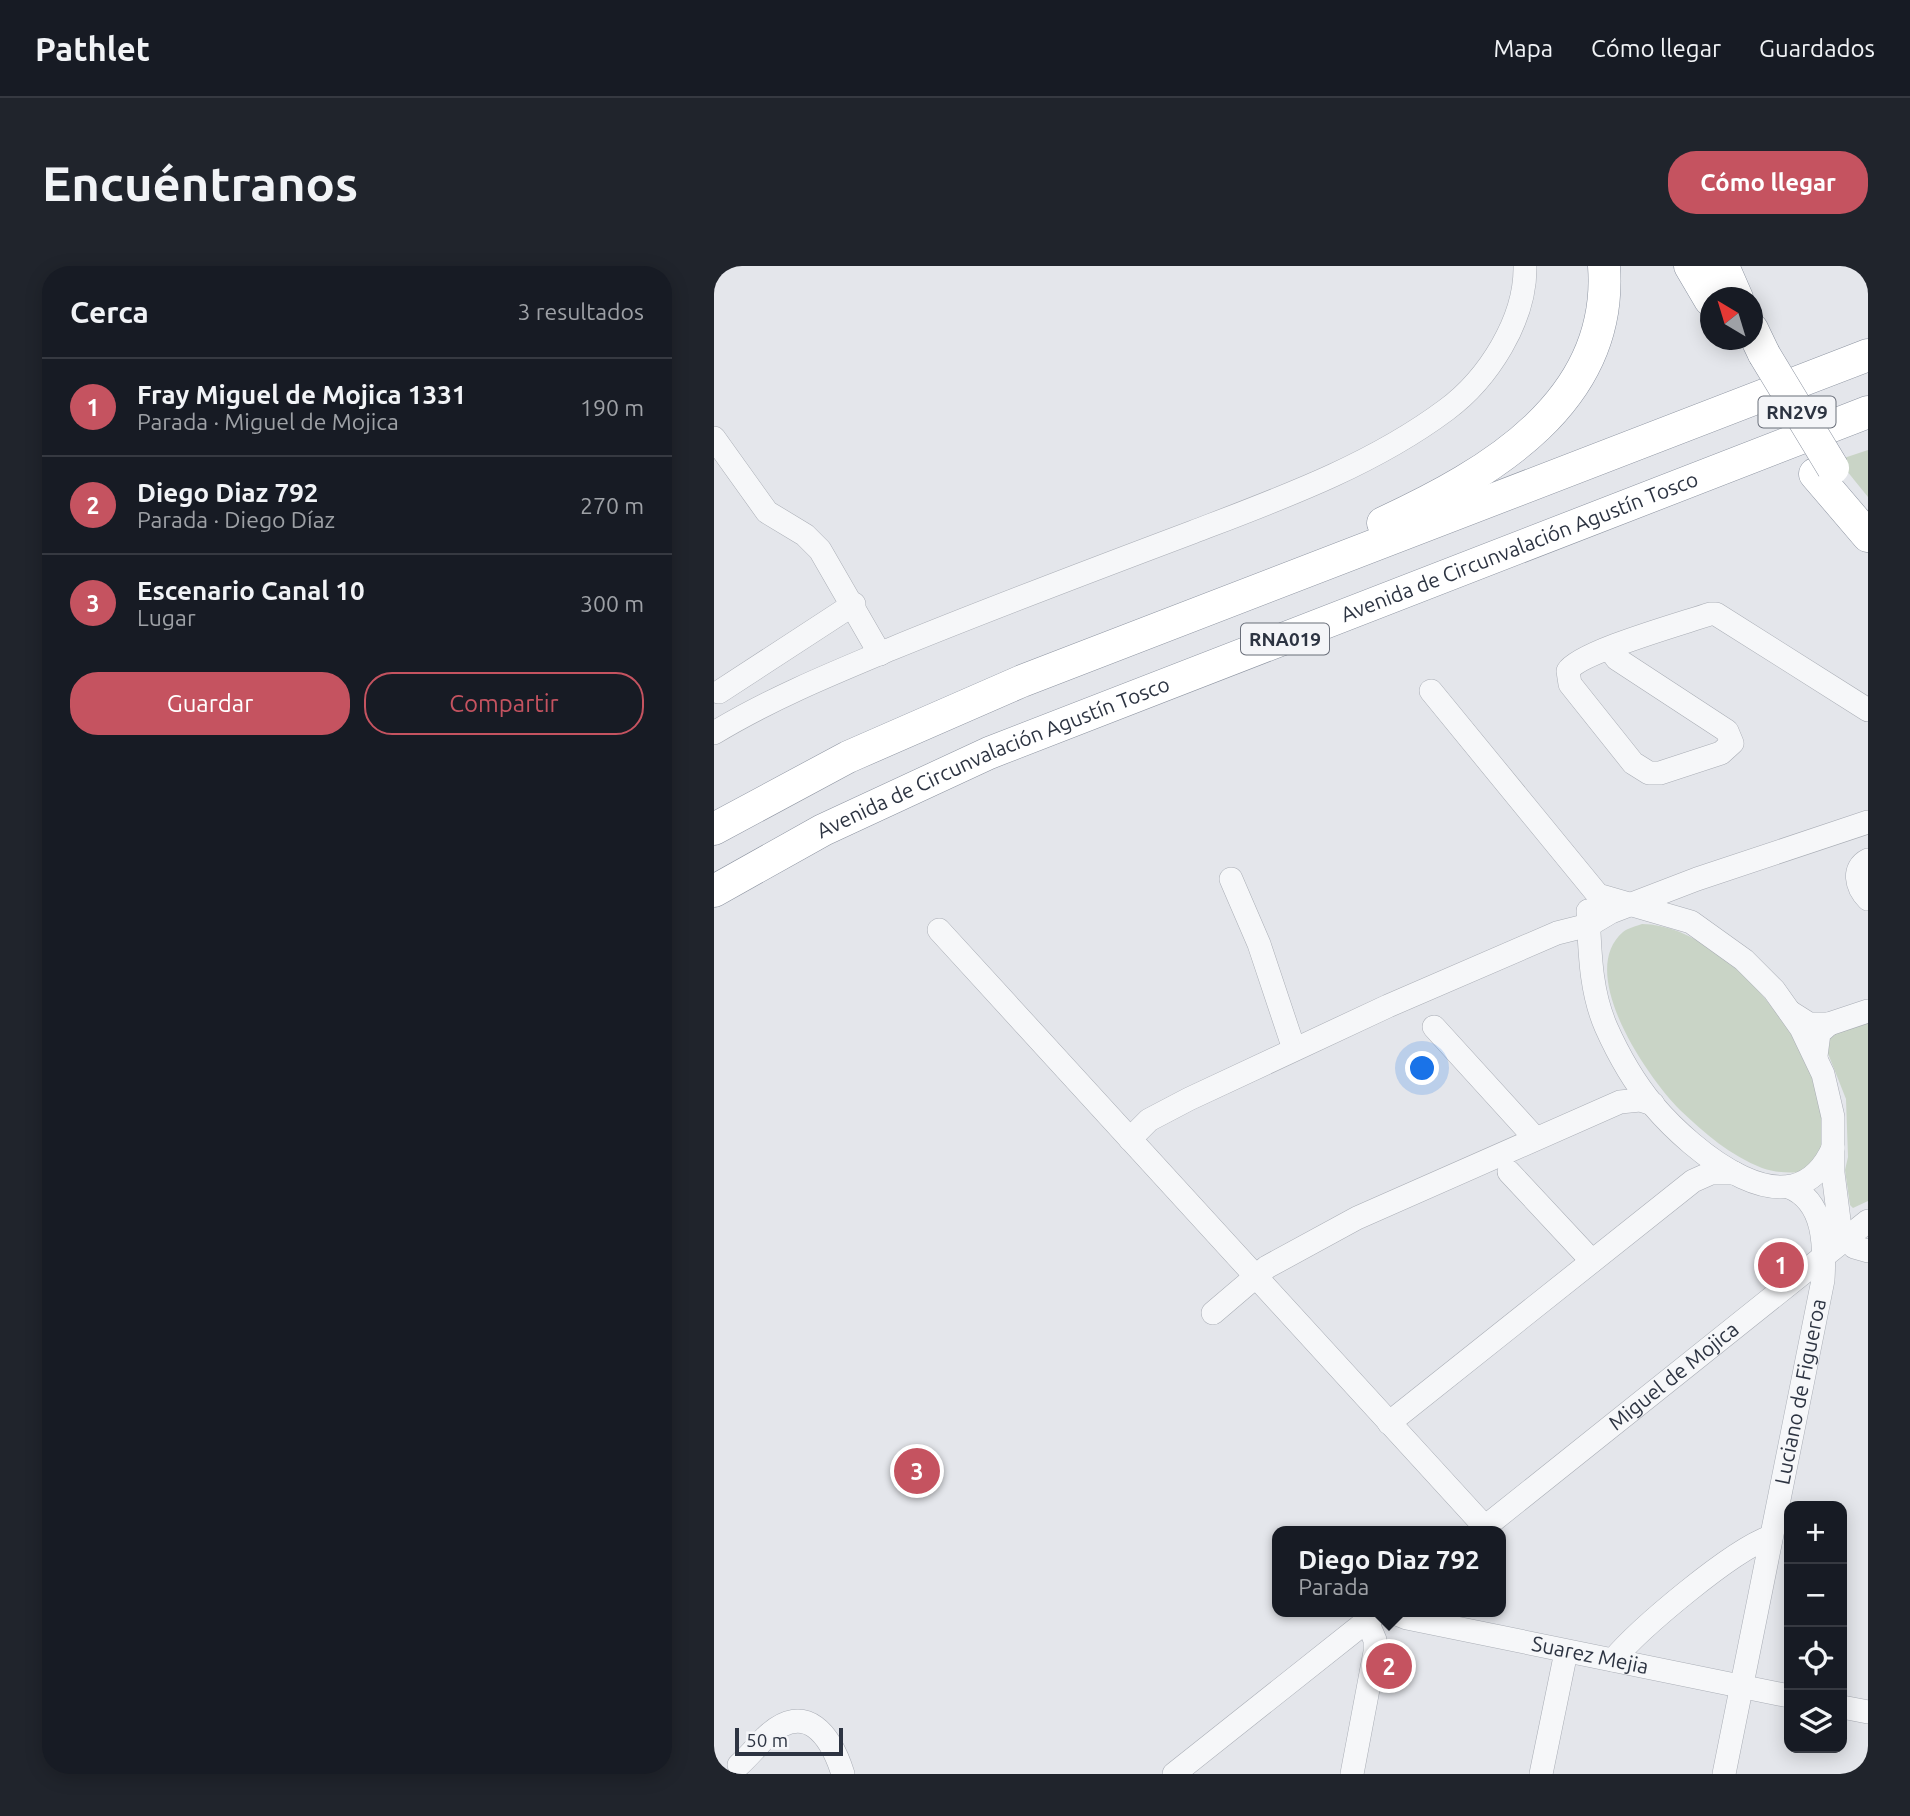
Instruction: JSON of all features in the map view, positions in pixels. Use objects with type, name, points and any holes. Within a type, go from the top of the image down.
[{"type":"highway","points":[[1074,662],[1166,609],[1360,533],[1436,498],[1501,459],[1555,410],[1578,376],[1600,315],[1604,266]]},
{"type":"highway","points":[[1690,266],[1702,287]]},
{"type":"highway","points":[[1723,266],[1733,287]]},
{"type":"highway","name":"RN2V9","points":[[1751,350],[1824,471]]},
{"type":"highway","name":"RNA019","points":[[714,829],[848,757],[1074,662],[1868,355]]},
{"type":"highway","name":"Avenida de Circunvalación Agustín Tosco","points":[[714,891],[823,830],[989,753],[1868,412]]},
{"type":"highway","points":[[1724,468],[1776,464],[1868,433]]},
{"type":"highway","points":[[1824,471],[1868,512]]},
{"type":"highway","points":[[1824,471],[1868,536]]},
{"type":"street","points":[[714,733],[740,717],[880,654],[1299,491],[1397,441],[1447,409],[1502,347],[1517,312],[1525,266]]},
{"type":"street","points":[[714,438],[767,512],[805,536],[820,550],[880,654]]},
{"type":"street","points":[[740,717],[716,689],[853,604]]},
{"type":"street","points":[[1609,648],[1617,659],[1727,731],[1732,743],[1728,750],[1660,774],[1649,773],[1633,763],[1567,677],[1575,661],[1609,648],[1716,614],[1868,710]]},
{"type":"street","points":[[1431,691],[1578,875],[1598,895],[1690,922],[1745,960],[1790,1012],[1816,1056],[1833,1117],[1836,1210],[1840,1228],[1854,1247],[1868,1251]]},
{"type":"street","points":[[1130,1139],[1160,1114],[1294,1049],[1558,933],[1589,925],[1611,912],[1633,906],[1697,879],[1868,822]]},
{"type":"street","points":[[1868,860],[1858,867],[1856,873],[1863,894],[1868,899]]},
{"type":"street","points":[[1578,875],[1587,891],[1590,956],[1599,1007],[1628,1069],[1653,1104],[1689,1142],[1734,1173],[1769,1185],[1788,1187],[1806,1183],[1815,1175],[1833,1147]]},
{"type":"street","points":[[1231,879],[1259,944],[1294,1049]]},
{"type":"street","points":[[1690,922],[1683,902],[1684,892],[1697,879]]},
{"type":"street","points":[[939,930],[1390,1423],[1480,1526]]},
{"type":"street","points":[[1558,933],[1578,938],[1590,956]]},
{"type":"street","points":[[1790,1012],[1809,1024],[1829,1024],[1868,1011]]},
{"type":"street","points":[[1816,1056],[1819,1033],[1829,1024]]},
{"type":"street","points":[[1434,1027],[1535,1138]]},
{"type":"street","points":[[1620,1102],[1631,1083],[1628,1069]]},
{"type":"street","points":[[1213,1313],[1254,1276],[1278,1260],[1357,1218],[1620,1102],[1640,1100],[1653,1104]]},
{"type":"street","points":[[1689,1142],[1700,1164],[1692,1181]]},
{"type":"street","points":[[1509,1171],[1592,1261]]},
{"type":"street","points":[[1390,1423],[1692,1181],[1711,1173],[1734,1173]]},
{"type":"street","name":"Luciano de Figueroa","points":[[1724,1774],[1821,1294],[1823,1257],[1817,1213],[1805,1195],[1788,1187]]},
{"type":"street","name":"Miguel de Mojica","points":[[1487,1526],[1868,1221]]},
{"type":"street","points":[[1613,1660],[1634,1637],[1742,1550],[1770,1537]]},
{"type":"street","points":[[1174,1774],[1366,1617]]},
{"type":"street","points":[[1352,1774],[1375,1652],[1370,1617]]},
{"type":"street","name":"Suarez Mejia","points":[[1404,1617],[1784,1695]]},
{"type":"street","points":[[1541,1774],[1566,1652]]},
{"type":"street","points":[[1847,1708],[1868,1712]]},
{"type":"street","points":[[739,1765],[778,1728],[802,1722],[814,1725],[833,1745],[843,1774]]},
{"type":"green space","points":[[1868,450],[1868,497],[1838,460]]},
{"type":"green space","points":[[1642,924],[1672,929],[1702,943],[1730,963],[1757,989],[1780,1018],[1800,1049],[1814,1079],[1824,1117],[1823,1145],[1804,1172],[1767,1170],[1729,1150],[1708,1135],[1666,1095],[1635,1050],[1612,998],[1607,973],[1610,950],[1623,932]]},
{"type":"green space","points":[[1868,1019],[1868,1201],[1853,1208],[1850,1205],[1845,1170],[1848,1157],[1846,1099],[1825,1046],[1829,1030]]},
{"type":"place","name":"Fray Miguel de Mojica 1331","points":[[1781,1265]]},
{"type":"place","name":"Escenario Canal 10","points":[[917,1471]]},
{"type":"place","name":"Diego Diaz 792","points":[[1389,1666]]}]
